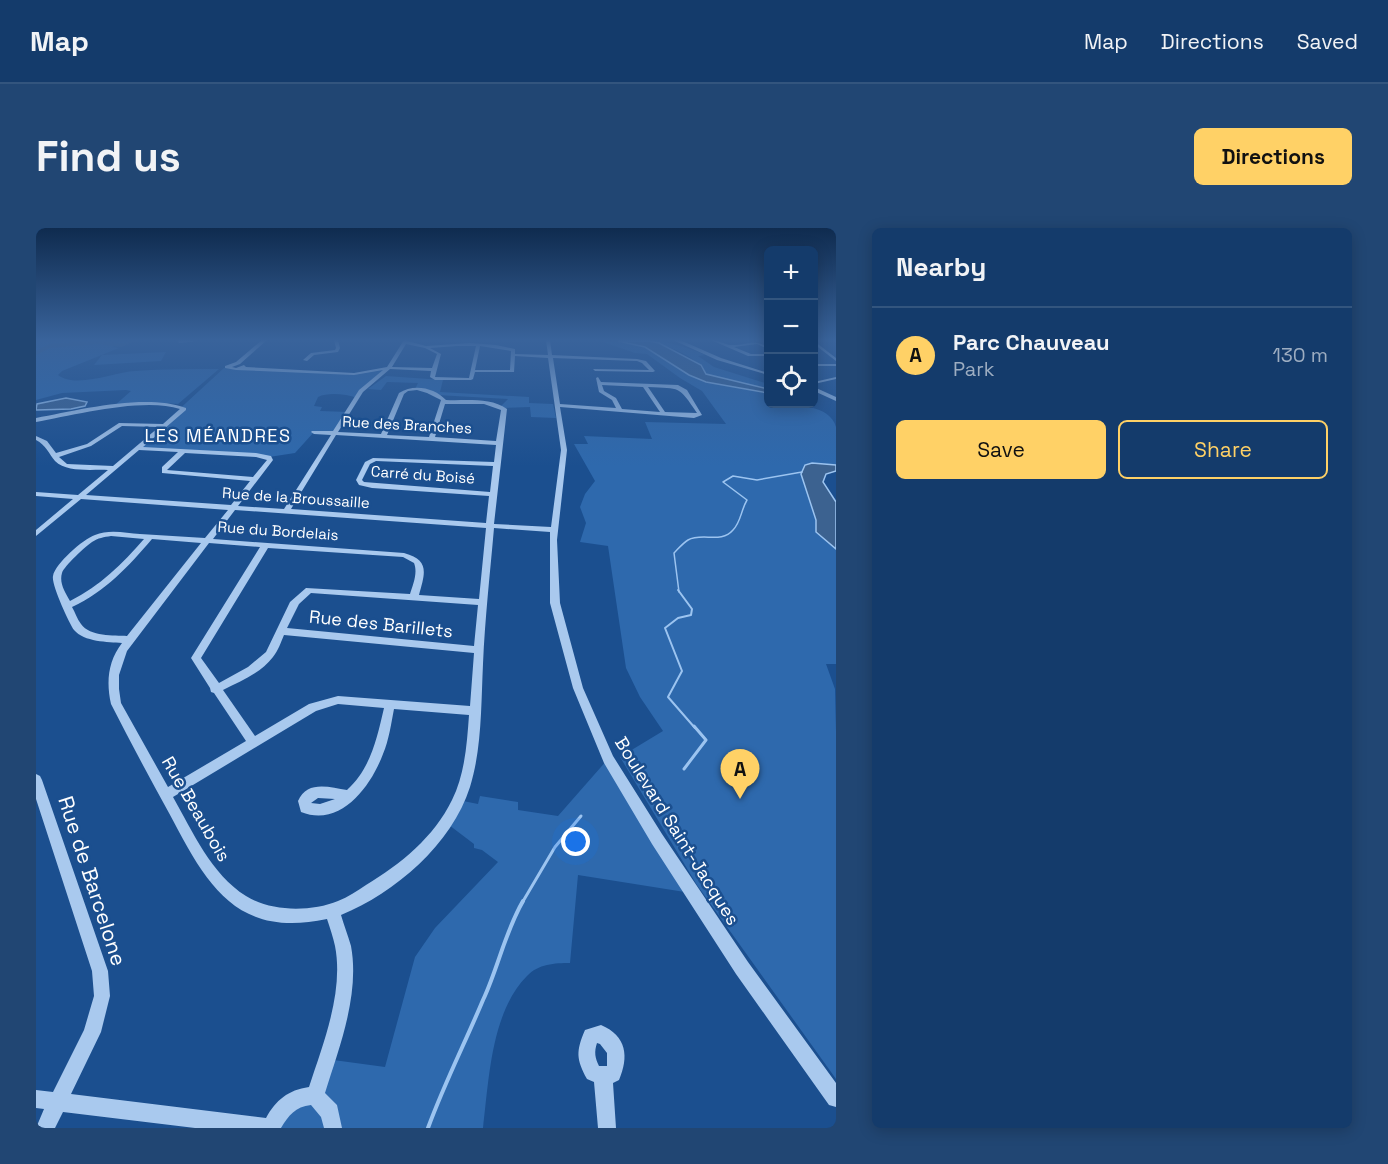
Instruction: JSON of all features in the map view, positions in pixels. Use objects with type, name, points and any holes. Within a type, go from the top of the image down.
[{"type":"street","points":[[286,511],[361,392],[373,382]]},
{"type":"street","name":"Boulevard Saint-Jacques","points":[[554,382],[564,450],[554,530],[555,603],[578,688],[608,759],[691,893],[836,1098]]},
{"type":"street","points":[[558,405],[694,416],[700,414],[682,389],[599,383],[602,392],[614,399],[620,410]]},
{"type":"street","points":[[644,385],[664,414]]},
{"type":"street","points":[[382,436],[403,391],[409,389],[427,391],[441,397],[444,402],[431,439]]},
{"type":"street","points":[[818,391],[836,399]]},
{"type":"street","name":"Rue Beaubois","points":[[183,451],[269,457],[268,463],[235,508],[130,640],[117,661],[113,673],[112,688],[116,704],[213,874],[241,902],[267,913],[298,915],[332,911],[384,882],[411,863],[445,822],[458,800],[468,772],[475,711],[489,525],[503,408],[444,402]]},
{"type":"street","points":[[36,420],[65,415],[65,419],[71,421],[80,418],[80,413],[131,405],[183,407],[183,410],[165,426],[36,534]]},
{"type":"street","points":[[54,456],[89,445],[121,424],[165,426]]},
{"type":"street","name":"Rue des Branches","points":[[314,432],[499,443]]},
{"type":"street","points":[[36,438],[45,441],[54,456],[65,466],[113,468]]},
{"type":"street","points":[[137,448],[183,451]]},
{"type":"street","points":[[183,451],[164,468],[164,472],[255,479]]},
{"type":"street","name":"Carré du Boisé","points":[[492,494],[372,486],[362,484],[359,480],[367,463],[375,459],[495,464]]},
{"type":"street","name":"Rue de la Broussaille","points":[[36,494],[554,530]]},
{"type":"street","name":"Rue du Bordelais","points":[[66,606],[57,584],[57,574],[61,567],[88,541],[98,536],[111,534],[411,556],[416,559],[420,570],[414,596]]},
{"type":"street","points":[[130,640],[88,634],[78,628],[66,606],[98,591],[109,582],[150,537]]},
{"type":"street","points":[[254,743],[198,663],[197,654],[266,544]]},
{"type":"street","points":[[215,689],[249,672],[265,660],[295,602],[309,590],[484,602]]},
{"type":"street","name":"Rue des Barillets","points":[[280,631],[479,651]]},
{"type":"street","points":[[166,795],[326,702],[338,700],[475,711]]},
{"type":"street","points":[[349,796],[366,776],[382,743],[390,704]]},
{"type":"street","name":"Rue de Barcelone","points":[[36,780],[100,971],[102,996],[92,1032],[45,1128]]},
{"type":"street","points":[[315,1096],[333,1036],[343,991],[343,948],[332,911]]},
{"type":"street","points":[[603,1076],[607,1128]]},
{"type":"street","points":[[36,1099],[271,1128],[280,1110],[298,1096],[315,1096],[330,1112],[333,1128]]},
{"type":"shaded area","points":[[36,382],[204,382],[178,404],[146,402],[114,406],[131,391],[126,390],[62,393],[36,400]]},
{"type":"shaded area","points":[[209,382],[372,382],[357,398],[337,394],[318,397],[314,406],[322,407],[320,411],[349,412],[337,433],[314,432],[295,453],[269,457],[137,448]]},
{"type":"shaded area","points":[[378,382],[387,382],[381,390],[368,389]]},
{"type":"shaded area","points":[[387,382],[442,382],[440,392],[529,397],[529,403],[553,404],[556,418],[531,417],[530,407],[503,408],[501,406],[508,399],[437,395],[415,389],[418,383]]},
{"type":"shaded area","points":[[687,382],[705,382],[764,392],[764,408],[814,408],[826,413],[836,427],[836,465],[812,463],[805,465],[801,474],[816,520],[816,532],[836,549],[836,664],[826,664],[835,689],[836,1079],[697,885],[620,757],[663,731],[640,697],[626,668],[608,546],[580,542],[586,523],[580,507],[585,494],[595,481],[574,444],[588,444],[584,436],[652,439],[645,422],[726,424],[702,391]]},
{"type":"shaded area","points":[[706,382],[739,382],[764,388],[764,392]]},
{"type":"shaded area","points":[[739,382],[764,383],[764,388]]},
{"type":"shaded area","points":[[66,398],[87,402],[85,406],[71,409],[36,410],[37,404]]},
{"type":"shaded area","points":[[812,463],[836,465],[836,471],[826,474],[823,482],[836,502],[836,549],[816,532],[816,520],[801,474],[805,465]]},
{"type":"shaded area","points":[[608,759],[691,893],[578,875],[570,963],[547,965],[531,972],[515,991],[506,1008],[494,1047],[483,1128],[271,1128],[315,1095],[326,1059],[385,1067],[415,957],[435,928],[498,862],[482,850],[474,848],[474,844],[445,822],[458,800],[478,804],[480,796],[518,802],[518,810],[558,816]]},
{"type":"waterway","points":[[679,591],[674,553],[686,541],[693,538],[728,534],[736,527],[739,520],[747,500],[723,482],[733,476],[757,480],[802,472]]},
{"type":"waterway","points":[[679,591],[692,609],[691,615],[678,618],[665,628],[682,671],[668,697],[695,728]]},
{"type":"waterway","points":[[684,769],[706,740],[694,726]]},
{"type":"waterway","points":[[522,903],[555,847],[581,816]]},
{"type":"waterway","points":[[428,1128],[522,903]]},
{"type":"place","name":"Parc Chauveau","points":[[740,799]]},
{"type":"district","name":"LES MÉANDRES","points":[[218,436]]}]
